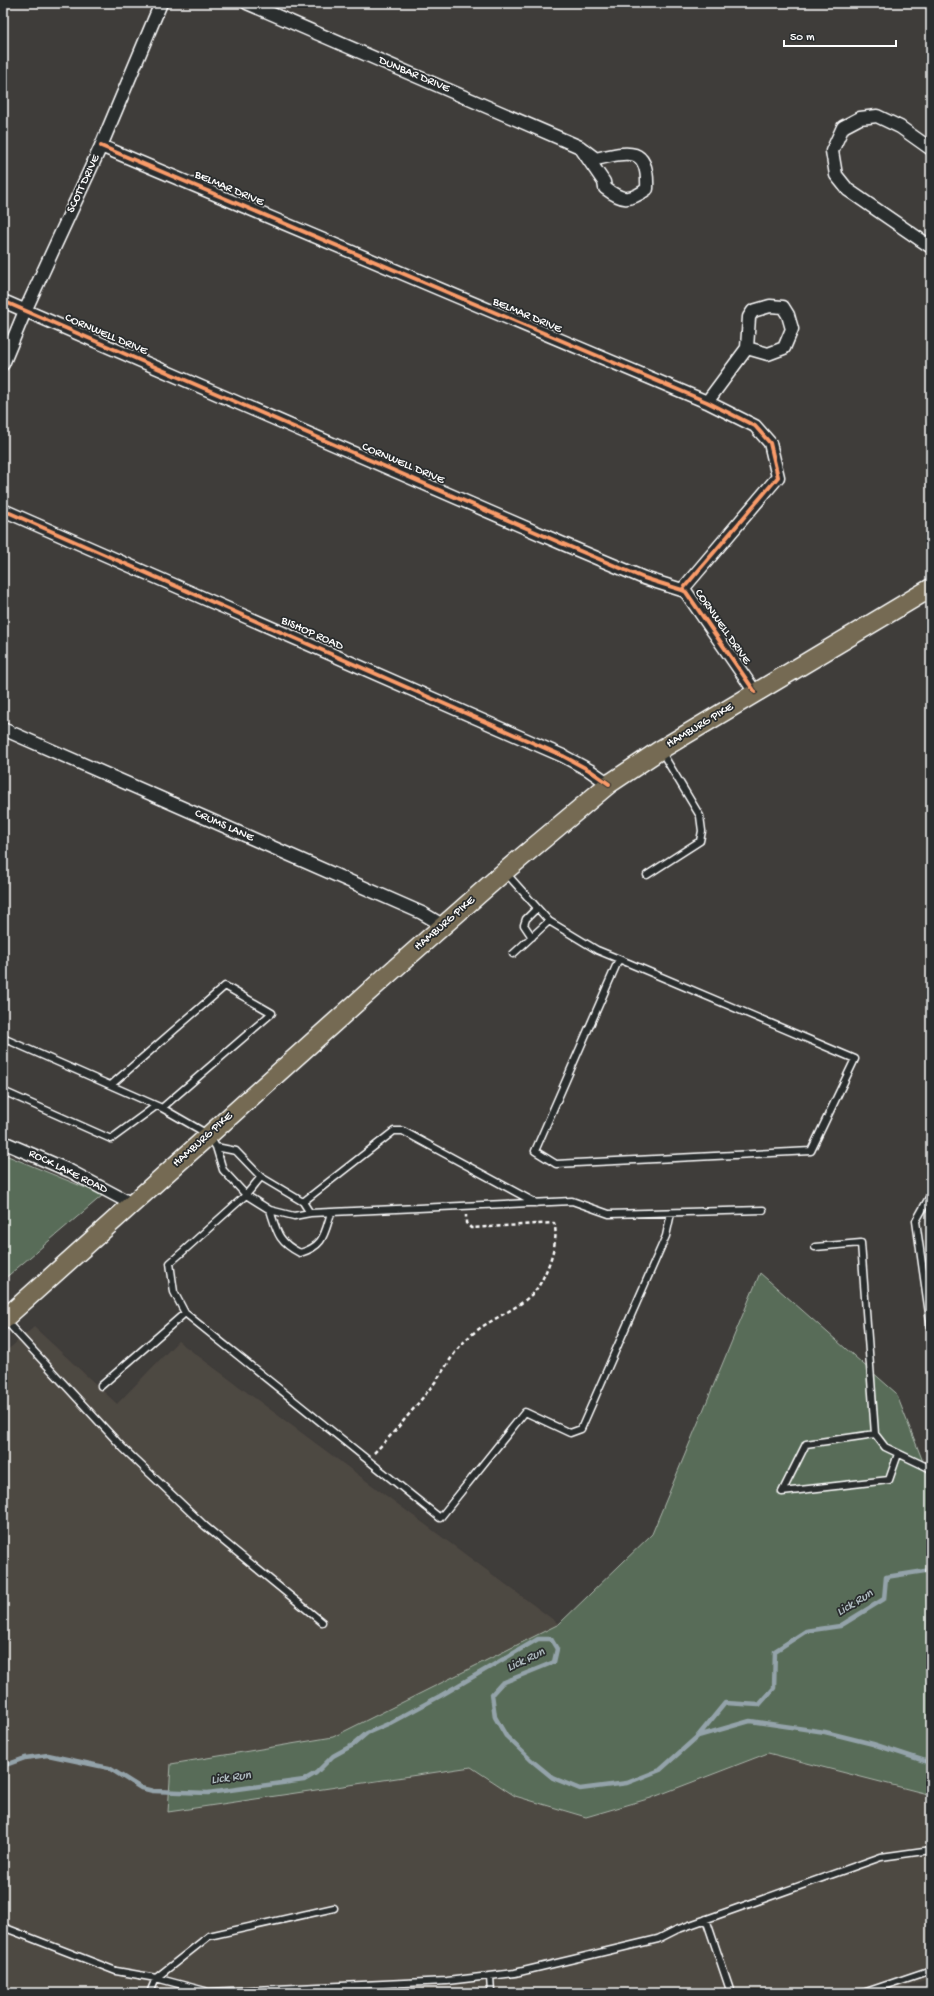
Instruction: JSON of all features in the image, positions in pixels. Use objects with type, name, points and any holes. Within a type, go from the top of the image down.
[{"type":"main road","name":"HAMBURG PIKE","points":[[4,1320],[132,1204],[212,1141],[384,978],[504,872],[609,784],[660,750],[755,692],[931,588]]},
{"type":"street","name":"SCOTT DRIVE","points":[[3,364],[25,311],[101,146],[161,3]]},
{"type":"street","name":"DUNBAR DRIVE","points":[[247,3],[580,147],[596,158],[623,152],[635,154],[642,159],[648,173],[647,190],[638,196],[629,199],[622,199],[614,195],[605,188],[604,182],[580,147]]},
{"type":"street","points":[[931,149],[900,127],[877,116],[860,118],[843,127],[832,151],[836,175],[848,190],[931,247]]},
{"type":"street","name":"BELMAR DRIVE","points":[[101,146],[707,402],[755,426],[770,443],[778,477],[682,590]]},
{"type":"street","name":"CORNWELL DRIVE","points":[[3,301],[644,578],[686,592],[755,692]]},
{"type":"street","points":[[707,402],[747,348],[749,317],[753,311],[770,306],[783,307],[788,315],[792,329],[784,348],[768,354],[747,348]]},
{"type":"street","name":"BISHOP ROAD","points":[[3,510],[563,756],[589,770],[609,784]]},
{"type":"street","name":"CRUMS LANE","points":[[3,728],[422,913],[444,926]]},
{"type":"street","name":"ROCK LAKE ROAD","points":[[3,1142],[70,1171],[132,1204]]},
{"type":"lane","points":[[647,874],[700,841],[702,831],[700,816],[660,750]]},
{"type":"lane","points":[[504,872],[549,921],[597,950],[619,959],[855,1059],[811,1151],[556,1164],[535,1151],[619,959]]},
{"type":"lane","points":[[532,937],[525,929],[524,925],[526,919],[537,908]]},
{"type":"lane","points":[[513,954],[549,921]]},
{"type":"lane","points":[[3,1091],[111,1139],[159,1107],[272,1013],[225,986],[111,1085]]},
{"type":"lane","points":[[3,1038],[159,1107],[212,1141],[236,1151],[261,1177],[303,1202],[310,1213]]},
{"type":"lane","points":[[303,1202],[394,1131],[403,1131],[536,1203]]},
{"type":"lane","points":[[212,1141],[223,1170],[246,1195],[270,1210],[294,1216],[310,1213],[572,1201],[608,1214],[763,1210]]},
{"type":"lane","points":[[261,1177],[246,1195],[170,1263],[174,1292],[185,1313],[440,1518],[525,1412],[570,1433],[581,1429],[666,1236],[670,1213]]},
{"type":"lane","points":[[931,1194],[916,1221],[931,1328]]},
{"type":"lane","points":[[270,1210],[278,1236],[287,1246],[300,1253],[312,1250],[322,1240],[331,1213]]},
{"type":"lane","points":[[815,1247],[861,1243],[875,1434],[885,1447],[931,1469]]},
{"type":"lane","points":[[928,1305],[931,1298]]},
{"type":"lane","points":[[101,1386],[185,1313]]},
{"type":"lane","points":[[4,1320],[123,1448],[205,1526],[322,1622]]},
{"type":"lane","points":[[875,1434],[806,1444],[782,1492],[889,1480],[898,1454]]},
{"type":"lane","points":[[3,1927],[116,1971],[156,1978],[209,1992],[447,1980],[515,1973],[658,1939],[676,1930],[881,1857],[931,1850]]},
{"type":"lane","points":[[150,1993],[156,1978],[208,1936],[334,1908]]},
{"type":"lane","points":[[706,1919],[731,1993]]},
{"type":"lane","points":[[863,1993],[931,1970]]},
{"type":"lane","points":[[490,1976],[491,1993]]},
{"type":"path","points":[[368,1459],[433,1384],[464,1342],[486,1323],[528,1297],[537,1288],[548,1268],[554,1243],[554,1223],[471,1228],[466,1223],[466,1206]]},
{"type":"shaded area","points":[[34,1327],[117,1404],[178,1341],[559,1624],[333,1737],[171,1764],[168,1812],[471,1767],[515,1796],[586,1817],[651,1798],[768,1753],[931,1795],[931,1978],[882,1993],[3,1993],[3,1354]]},
{"type":"green space","points":[[3,1154],[103,1195],[3,1280]]},
{"type":"green space","points":[[760,1273],[896,1393],[931,1482],[931,1795],[768,1753],[651,1798],[586,1817],[515,1796],[471,1767],[168,1812],[171,1764],[333,1737],[559,1624],[652,1534]]},
{"type":"waterway","name":"Lick Run","points":[[3,1766],[25,1758],[48,1755],[109,1768],[141,1788],[153,1791],[208,1793],[304,1780],[316,1773],[333,1756],[353,1745],[367,1733],[390,1723],[440,1696],[538,1639],[551,1639],[557,1649],[554,1662],[502,1683],[492,1694],[495,1717],[506,1736],[531,1760],[553,1778],[580,1789],[627,1783],[660,1770],[698,1736],[725,1703],[759,1705],[774,1688],[775,1651],[806,1631],[840,1626],[884,1599],[886,1577],[931,1570]]},
{"type":"waterway","points":[[698,1736],[750,1721],[825,1732],[873,1744],[931,1763]]},
{"type":"cycle path","points":[[101,146],[707,402],[755,426],[770,443],[778,477],[682,590]]},
{"type":"cycle path","points":[[3,301],[561,543],[644,578],[686,592],[755,692]]},
{"type":"cycle path","points":[[3,510],[563,756],[589,770],[609,784]]}]
